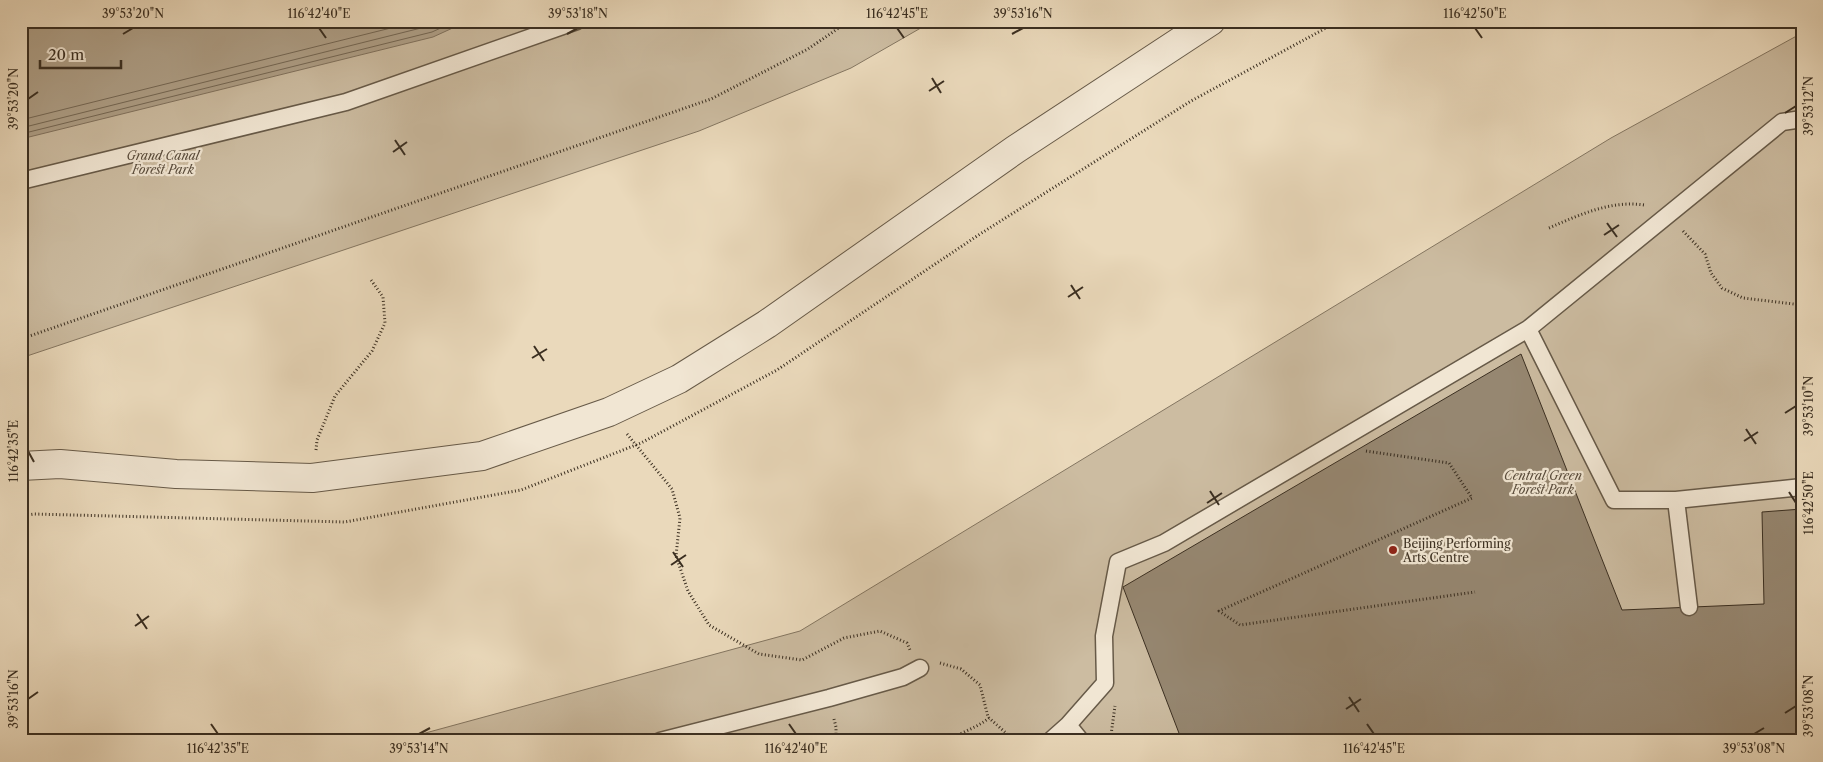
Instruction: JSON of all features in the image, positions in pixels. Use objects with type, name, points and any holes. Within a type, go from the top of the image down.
[{"type":"street","points":[[21,466],[60,464],[176,474],[312,478],[482,456],[609,412],[679,379],[767,324],[1016,150],[1211,21]]},
{"type":"lane","points":[[21,181],[346,102],[577,21]]},
{"type":"lane","points":[[1050,741],[1068,725],[1104,683],[1104,636],[1118,562],[1164,543],[1528,329],[1782,122],[1802,119]]},
{"type":"lane","points":[[1528,329],[1614,500],[1676,500],[1802,487]]},
{"type":"lane","points":[[1676,500],[1689,607]]},
{"type":"lane","points":[[660,741],[829,698],[903,677],[920,668]]},
{"type":"lane","points":[[1068,725],[1080,741]]},
{"type":"path","points":[[21,339],[711,99],[808,49],[849,21]]},
{"type":"path","points":[[1549,228],[1574,217],[1608,206],[1634,204],[1660,207],[1705,254],[1711,273],[1722,288],[1743,298],[1802,305]]},
{"type":"path","points":[[312,478],[317,440],[335,396],[372,351],[384,323],[383,297],[371,280]]},
{"type":"path","points":[[609,412],[672,489],[680,518],[676,556],[688,591],[709,625],[759,654],[802,660],[844,638],[880,631],[907,644],[920,668],[940,663],[961,669],[980,685],[989,718],[1015,741]]},
{"type":"path","points":[[1328,445],[1449,463],[1472,498],[1219,611],[1240,625],[1475,592]]},
{"type":"path","points":[[949,741],[963,731],[983,723],[989,718]]},
{"type":"green space","name":"Grand Canal Forest Park","points":[[21,21],[933,21],[851,68],[699,131],[21,358]]},
{"type":"green space","name":"Central Green Forest Park","points":[[1802,33],[1802,741],[396,741],[800,631],[1611,138]]},
{"type":"water","points":[[21,21],[468,21],[433,37],[21,139]]},
{"type":"building","name":"Beijing Performing Arts Centre","points":[[1521,354],[1622,610],[1764,604],[1762,512],[1802,509],[1802,741],[1182,741],[1123,587]]},
{"type":"place","name":"Beijing Performing Arts Centre","points":[[1393,550]]}]
